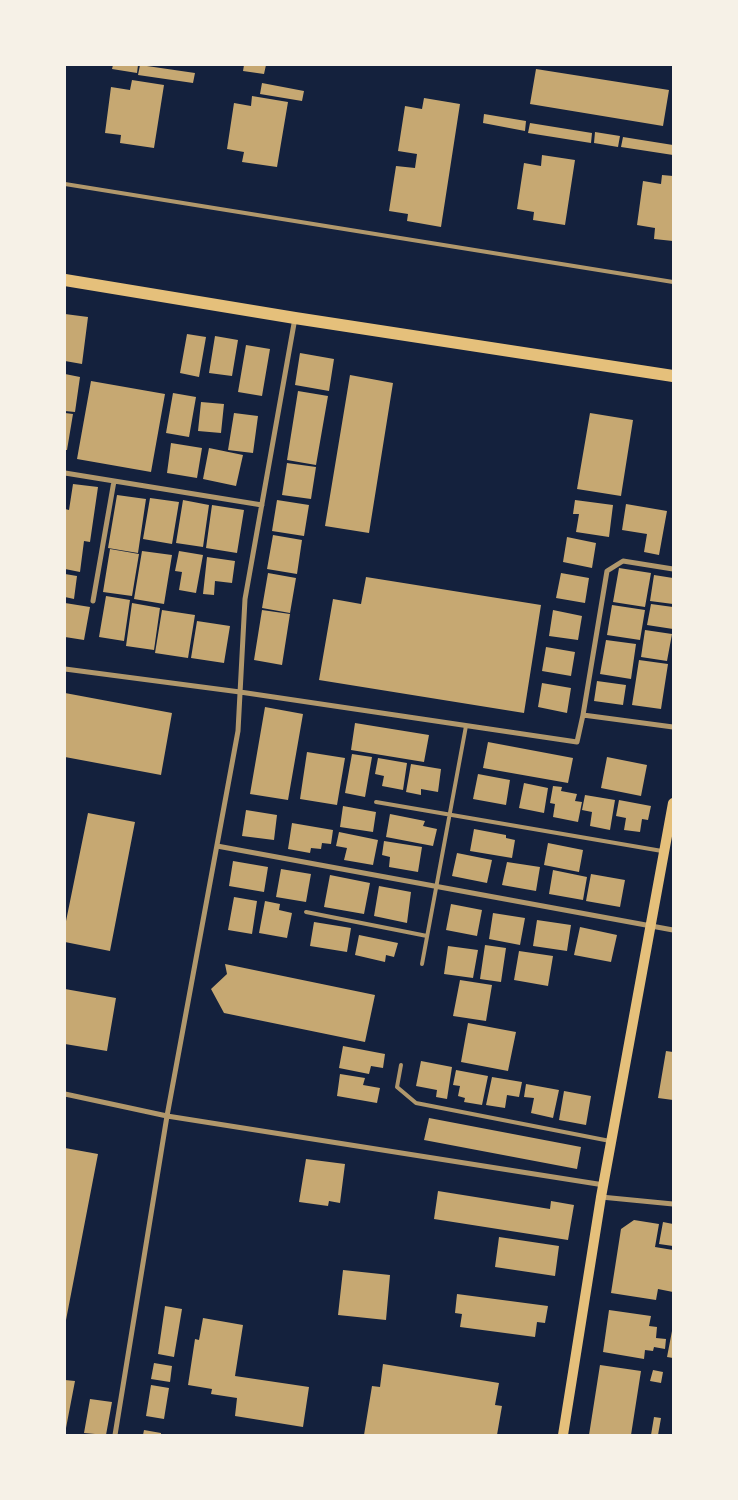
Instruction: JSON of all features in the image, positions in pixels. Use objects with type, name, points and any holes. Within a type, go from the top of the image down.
[{"type":"main road","points":[[65,280],[295,318],[673,376]]},
{"type":"main road","points":[[563,1435],[601,1197],[673,803]]},
{"type":"street","points":[[115,1435],[167,1116],[238,731],[246,599],[295,318]]},
{"type":"street","points":[[65,473],[262,505]]},
{"type":"street","points":[[93,601],[114,481]]},
{"type":"street","points":[[65,669],[240,692],[577,742],[607,571],[623,561],[673,569]]},
{"type":"street","points":[[582,715],[673,727]]},
{"type":"street","points":[[217,846],[673,930]]},
{"type":"street","points":[[65,1094],[167,1116],[604,1185]]},
{"type":"street","points":[[601,1197],[673,1204]]},
{"type":"lane","points":[[65,184],[673,282]]},
{"type":"lane","points":[[422,964],[466,726]]},
{"type":"lane","points":[[376,802],[665,852]]},
{"type":"lane","points":[[306,912],[427,936]]},
{"type":"lane","points":[[401,1065],[396,1087],[416,1103],[611,1141]]},
{"type":"building","points":[[113,65],[138,65],[137,73],[112,69]]},
{"type":"building","points":[[140,65],[195,73],[193,83],[138,75]]},
{"type":"building","points":[[244,65],[266,65],[264,74],[243,71]]},
{"type":"building","points":[[536,69],[669,90],[663,126],[530,104]]},
{"type":"building","points":[[132,80],[164,85],[154,148],[120,143],[121,135],[105,133],[111,87],[130,90]]},
{"type":"building","points":[[262,83],[304,91],[302,101],[260,94]]},
{"type":"building","points":[[252,96],[288,102],[277,167],[242,162],[244,152],[227,149],[234,103],[251,106]]},
{"type":"building","points":[[424,98],[460,104],[441,227],[407,221],[408,214],[389,211],[396,166],[415,168],[417,154],[398,151],[405,106],[422,109]]},
{"type":"building","points":[[484,114],[526,121],[525,131],[483,123]]},
{"type":"building","points":[[530,123],[592,133],[591,143],[528,133]]},
{"type":"building","points":[[595,132],[620,136],[618,147],[594,143]]},
{"type":"building","points":[[623,137],[673,145],[673,155],[621,147]]},
{"type":"building","points":[[542,155],[575,160],[565,225],[533,220],[534,212],[517,209],[524,163],[541,166]]},
{"type":"building","points":[[662,175],[673,176],[673,241],[654,239],[655,228],[637,225],[643,181],[661,184]]},
{"type":"building","points":[[65,314],[88,317],[82,364],[65,361]]},
{"type":"building","points":[[187,334],[206,337],[199,377],[180,373]]},
{"type":"building","points":[[215,336],[238,340],[232,376],[209,373]]},
{"type":"building","points":[[246,345],[270,349],[262,396],[238,392]]},
{"type":"building","points":[[300,353],[334,359],[329,391],[295,385]]},
{"type":"building","points":[[65,374],[80,377],[75,412],[65,411]]},
{"type":"building","points":[[350,375],[393,383],[369,533],[325,526]]},
{"type":"building","points":[[91,381],[165,394],[151,472],[77,459]]},
{"type":"building","points":[[298,391],[328,396],[316,465],[287,460]]},
{"type":"building","points":[[173,393],[196,397],[189,437],[166,433]]},
{"type":"building","points":[[201,402],[224,404],[221,433],[198,431]]},
{"type":"building","points":[[65,413],[73,414],[67,450],[65,450]]},
{"type":"building","points":[[234,413],[258,416],[253,453],[228,450]]},
{"type":"building","points":[[590,413],[633,420],[621,496],[577,489]]},
{"type":"building","points":[[171,443],[202,448],[197,478],[167,473]]},
{"type":"building","points":[[209,448],[243,455],[236,486],[203,479]]},
{"type":"building","points":[[287,463],[316,467],[311,499],[282,495]]},
{"type":"building","points":[[73,484],[98,487],[90,542],[84,541],[80,572],[65,569],[65,509],[69,510]]},
{"type":"building","points":[[117,495],[146,499],[138,553],[108,548]]},
{"type":"building","points":[[150,498],[179,502],[172,544],[143,539]]},
{"type":"building","points":[[183,500],[209,505],[203,547],[176,543]]},
{"type":"building","points":[[277,500],[309,505],[304,536],[272,531]]},
{"type":"building","points":[[575,500],[613,505],[609,537],[576,532],[579,514],[573,514]]},
{"type":"building","points":[[626,504],[667,511],[659,555],[644,552],[647,534],[622,530]]},
{"type":"building","points":[[212,505],[244,510],[237,553],[206,548]]},
{"type":"building","points":[[273,535],[302,540],[297,574],[267,569]]},
{"type":"building","points":[[567,537],[596,543],[592,568],[563,562]]},
{"type":"building","points":[[110,549],[139,554],[132,596],[103,592]]},
{"type":"building","points":[[142,551],[172,555],[164,604],[134,599]]},
{"type":"building","points":[[179,551],[203,555],[196,593],[179,590],[182,572],[175,571]]},
{"type":"building","points":[[207,557],[235,561],[232,583],[215,581],[214,595],[203,594]]},
{"type":"building","points":[[619,568],[651,573],[645,607],[613,602]]},
{"type":"building","points":[[268,573],[296,578],[290,613],[262,608]]},
{"type":"building","points":[[561,573],[589,578],[585,603],[556,598]]},
{"type":"building","points":[[65,574],[77,576],[74,599],[65,597]]},
{"type":"building","points":[[654,575],[673,578],[673,604],[650,601]]},
{"type":"building","points":[[366,577],[541,605],[524,713],[319,680],[333,599],[361,604]]},
{"type":"building","points":[[106,596],[130,600],[124,641],[99,637]]},
{"type":"building","points":[[65,603],[90,607],[84,640],[65,637]]},
{"type":"building","points":[[132,603],[160,608],[154,650],[126,646]]},
{"type":"building","points":[[651,604],[673,607],[673,629],[647,625]]},
{"type":"building","points":[[612,605],[645,610],[640,640],[607,635]]},
{"type":"building","points":[[162,610],[195,615],[188,658],[155,653]]},
{"type":"building","points":[[262,610],[290,614],[282,665],[254,660]]},
{"type":"building","points":[[553,610],[582,616],[578,640],[549,636]]},
{"type":"building","points":[[197,621],[230,626],[224,663],[191,658]]},
{"type":"building","points":[[645,630],[672,634],[667,661],[641,657]]},
{"type":"building","points":[[606,640],[636,644],[631,679],[600,674]]},
{"type":"building","points":[[546,647],[575,652],[571,676],[542,671]]},
{"type":"building","points":[[639,660],[668,664],[661,709],[632,705]]},
{"type":"building","points":[[597,681],[626,685],[623,705],[594,701]]},
{"type":"building","points":[[542,683],[571,688],[567,713],[538,707]]},
{"type":"building","points":[[65,693],[172,713],[161,775],[65,757]]},
{"type":"building","points":[[265,707],[303,714],[288,800],[250,794]]},
{"type":"building","points":[[355,723],[429,735],[424,762],[351,750]]},
{"type":"building","points":[[488,742],[573,758],[568,783],[483,768]]},
{"type":"building","points":[[307,752],[345,758],[337,805],[300,799]]},
{"type":"building","points":[[352,754],[372,757],[365,797],[345,793]]},
{"type":"building","points":[[607,757],[647,765],[641,796],[601,788]]},
{"type":"building","points":[[378,758],[407,763],[403,790],[382,786],[384,776],[375,774]]},
{"type":"building","points":[[411,764],[441,769],[438,792],[421,789],[421,795],[406,792]]},
{"type":"building","points":[[478,774],[510,780],[506,805],[473,799]]},
{"type":"building","points":[[524,783],[548,788],[544,813],[519,808]]},
{"type":"building","points":[[553,786],[562,787],[561,791],[577,794],[575,801],[582,802],[578,822],[553,817],[555,804],[550,803]]},
{"type":"building","points":[[585,795],[615,800],[610,830],[590,826],[592,812],[582,810]]},
{"type":"building","points":[[619,800],[651,806],[648,820],[642,819],[640,832],[624,830],[626,818],[616,816]]},
{"type":"building","points":[[343,806],[376,812],[373,832],[340,827]]},
{"type":"building","points":[[246,810],[277,815],[274,840],[242,836]]},
{"type":"building","points":[[88,813],[135,822],[110,951],[65,942],[65,926]]},
{"type":"building","points":[[390,814],[425,821],[423,826],[437,829],[433,846],[386,837]]},
{"type":"building","points":[[292,823],[333,830],[331,844],[322,843],[321,849],[311,848],[310,853],[288,849]]},
{"type":"building","points":[[474,829],[506,835],[506,838],[515,840],[512,858],[470,851]]},
{"type":"building","points":[[339,832],[378,840],[373,865],[344,860],[347,848],[336,846]]},
{"type":"building","points":[[384,841],[422,847],[418,872],[389,867],[390,857],[382,855]]},
{"type":"building","points":[[548,843],[583,850],[579,872],[544,865]]},
{"type":"building","points":[[457,853],[492,860],[487,883],[452,876]]},
{"type":"building","points":[[233,861],[268,867],[264,892],[229,886]]},
{"type":"building","points":[[507,862],[540,867],[536,891],[502,885]]},
{"type":"building","points":[[281,869],[311,874],[306,902],[276,897]]},
{"type":"building","points":[[553,870],[587,877],[583,900],[549,894]]},
{"type":"building","points":[[591,874],[625,880],[620,907],[586,901]]},
{"type":"building","points":[[330,875],[370,883],[364,914],[324,907]]},
{"type":"building","points":[[379,886],[411,892],[407,923],[374,916]]},
{"type":"building","points":[[234,897],[257,901],[252,934],[228,930]]},
{"type":"building","points":[[265,901],[280,904],[279,910],[292,913],[287,938],[259,933]]},
{"type":"building","points":[[451,904],[482,910],[477,936],[446,930]]},
{"type":"building","points":[[493,913],[525,918],[520,945],[489,939]]},
{"type":"building","points":[[537,920],[571,925],[567,951],[533,946]]},
{"type":"building","points":[[314,922],[351,928],[347,952],[310,946]]},
{"type":"building","points":[[580,927],[617,935],[611,962],[574,955]]},
{"type":"building","points":[[359,935],[398,943],[394,957],[386,955],[385,962],[355,955]]},
{"type":"building","points":[[485,945],[506,948],[501,982],[480,979]]},
{"type":"building","points":[[448,946],[478,950],[473,978],[444,974]]},
{"type":"building","points":[[519,951],[553,956],[548,986],[514,980]]},
{"type":"building","points":[[225,964],[375,995],[365,1042],[224,1013],[211,989],[227,974]]},
{"type":"building","points":[[460,980],[492,985],[486,1021],[453,1016]]},
{"type":"building","points":[[65,989],[116,998],[107,1051],[65,1044]]},
{"type":"building","points":[[468,1023],[516,1032],[508,1071],[461,1062]]},
{"type":"building","points":[[343,1046],[385,1054],[383,1068],[371,1066],[369,1074],[339,1068]]},
{"type":"building","points":[[666,1051],[673,1052],[673,1100],[658,1098]]},
{"type":"building","points":[[421,1061],[452,1067],[447,1099],[436,1097],[437,1090],[416,1086]]},
{"type":"building","points":[[456,1070],[488,1076],[482,1105],[464,1102],[465,1098],[458,1096],[460,1086],[453,1085]]},
{"type":"building","points":[[340,1074],[365,1078],[363,1085],[380,1088],[377,1103],[337,1096]]},
{"type":"building","points":[[492,1077],[522,1082],[519,1097],[507,1095],[505,1108],[486,1105]]},
{"type":"building","points":[[526,1084],[559,1090],[553,1118],[531,1113],[534,1098],[524,1097]]},
{"type":"building","points":[[564,1091],[591,1096],[586,1125],[559,1120]]},
{"type":"building","points":[[429,1118],[581,1147],[577,1169],[424,1140]]},
{"type":"building","points":[[65,1148],[98,1154],[66,1320],[65,1320]]},
{"type":"building","points":[[306,1159],[345,1164],[340,1203],[329,1201],[328,1206],[299,1202]]},
{"type":"building","points":[[438,1191],[550,1209],[551,1201],[574,1205],[568,1240],[434,1219]]},
{"type":"building","points":[[634,1220],[659,1224],[655,1247],[673,1250],[673,1292],[658,1289],[656,1300],[611,1293],[621,1229]]},
{"type":"building","points":[[663,1222],[673,1224],[673,1246],[659,1244]]},
{"type":"building","points":[[499,1237],[559,1246],[555,1276],[495,1267]]},
{"type":"building","points":[[343,1270],[390,1275],[386,1320],[338,1315]]},
{"type":"building","points":[[457,1294],[548,1306],[545,1323],[537,1322],[535,1337],[460,1327],[462,1314],[455,1313]]},
{"type":"building","points":[[165,1306],[182,1309],[174,1357],[158,1354]]},
{"type":"building","points":[[609,1310],[651,1316],[649,1326],[657,1327],[656,1338],[666,1339],[665,1349],[654,1347],[653,1351],[645,1350],[644,1359],[603,1352]]},
{"type":"building","points":[[203,1318],[243,1325],[235,1376],[309,1387],[303,1427],[235,1416],[237,1398],[211,1394],[212,1389],[188,1385],[195,1339],[199,1340]]},
{"type":"building","points":[[673,1331],[673,1358],[667,1357]]},
{"type":"building","points":[[154,1363],[172,1366],[170,1382],[151,1379]]},
{"type":"building","points":[[383,1364],[499,1383],[495,1405],[502,1406],[497,1435],[364,1435],[372,1386],[380,1387]]},
{"type":"building","points":[[600,1365],[641,1371],[631,1435],[589,1435]]},
{"type":"building","points":[[653,1370],[663,1372],[661,1383],[650,1381]]},
{"type":"building","points":[[65,1380],[75,1381],[66,1428],[65,1428]]},
{"type":"building","points":[[151,1385],[169,1388],[164,1419],[146,1416]]},
{"type":"building","points":[[90,1399],[112,1402],[106,1435],[84,1433]]},
{"type":"building","points":[[654,1417],[661,1418],[658,1435],[651,1435]]},
{"type":"building","points":[[144,1430],[161,1433],[161,1435],[143,1435]]}]
